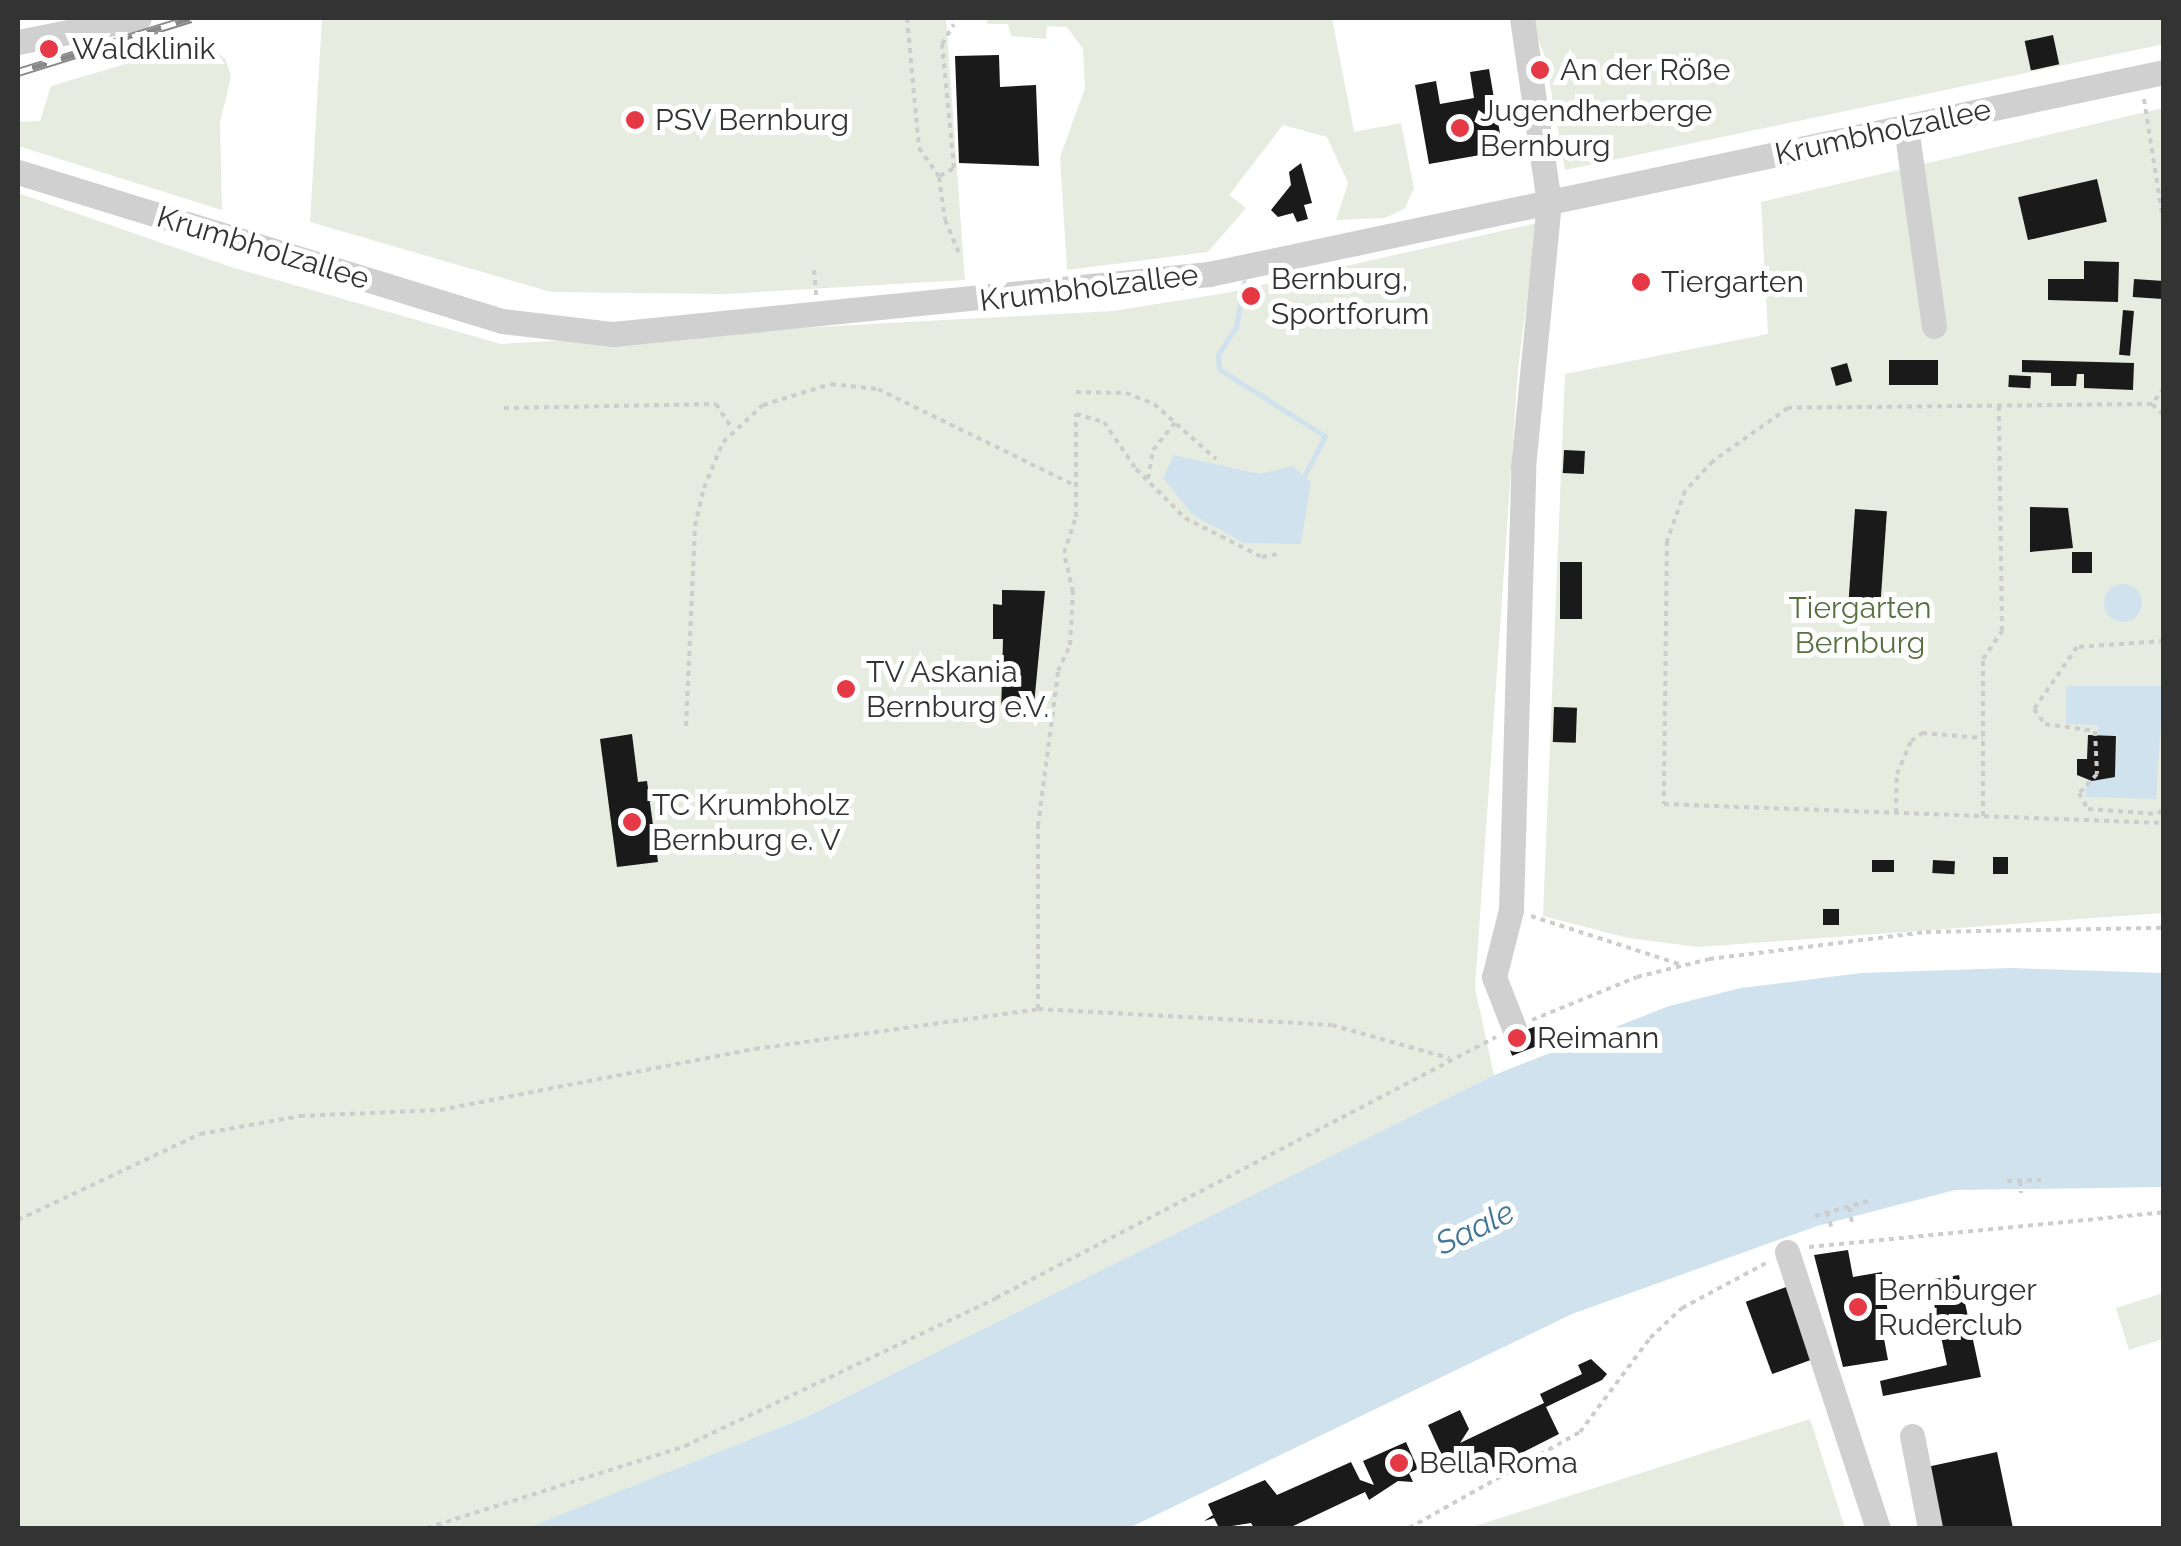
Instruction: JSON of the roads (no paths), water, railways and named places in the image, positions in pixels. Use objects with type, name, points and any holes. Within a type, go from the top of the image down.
[{"type":"street","points":[[1514,1028],[1494,977],[1510,910],[1523,466],[1549,203],[1522,18]]},
{"type":"street","points":[[18,42],[126,20]]},
{"type":"street","name":"Krumbholzallee","points":[[18,172],[476,314],[588,334],[1134,286],[1549,203],[2164,72]]},
{"type":"street","points":[[1906,127],[1934,326]]},
{"type":"street","points":[[1787,1252],[1878,1528]]},
{"type":"street","points":[[1912,1436],[1930,1528]]},
{"type":"water","points":[[1174,455],[1260,474],[1293,466],[1311,482],[1301,544],[1244,543],[1193,515],[1163,478]]},
{"type":"water","points":[[2123,584],[2137,589],[2142,603],[2137,617],[2123,622],[2109,617],[2104,603],[2109,589]]},
{"type":"water","points":[[2066,686],[2163,686],[2156,799],[2085,797],[2086,781],[2116,777],[2117,735],[2098,735],[2097,725],[2066,724]]},
{"type":"water","name":"Saale","points":[[2011,968],[2163,973],[2163,1187],[1955,1190],[1817,1226],[1572,1314],[1129,1528],[527,1528],[806,1417],[1494,1075],[1669,1006],[1741,988],[1861,973]]},
{"type":"waterway","points":[[1244,282],[1236,327],[1218,355],[1219,369],[1325,436],[1301,482]]},
{"type":"railway","points":[[18,72],[191,18]]},
{"type":"place","name":"Waldklinik","points":[[49,49]]},
{"type":"place","name":"An der Röße","points":[[1540,70]]},
{"type":"place","name":"PSV Bernburg","points":[[635,120]]},
{"type":"place","name":"Jugendherberge Bernburg","points":[[1460,128]]},
{"type":"place","name":"Tiergarten","points":[[1641,282]]},
{"type":"place","name":"Bernburg, Sportforum","points":[[1251,296]]},
{"type":"place","name":"TV Askania Bernburg e.V.","points":[[846,689]]},
{"type":"place","name":"TC Krumbholz Bernburg e. V","points":[[632,822]]},
{"type":"place","name":"Reimann","points":[[1517,1038]]},
{"type":"place","name":"Bernburger Ruderclub","points":[[1858,1307]]},
{"type":"place","name":"Bella Roma","points":[[1399,1463]]},
{"type":"park label","name":"Tiergarten Bernburg","points":[[1860,625]]}]
